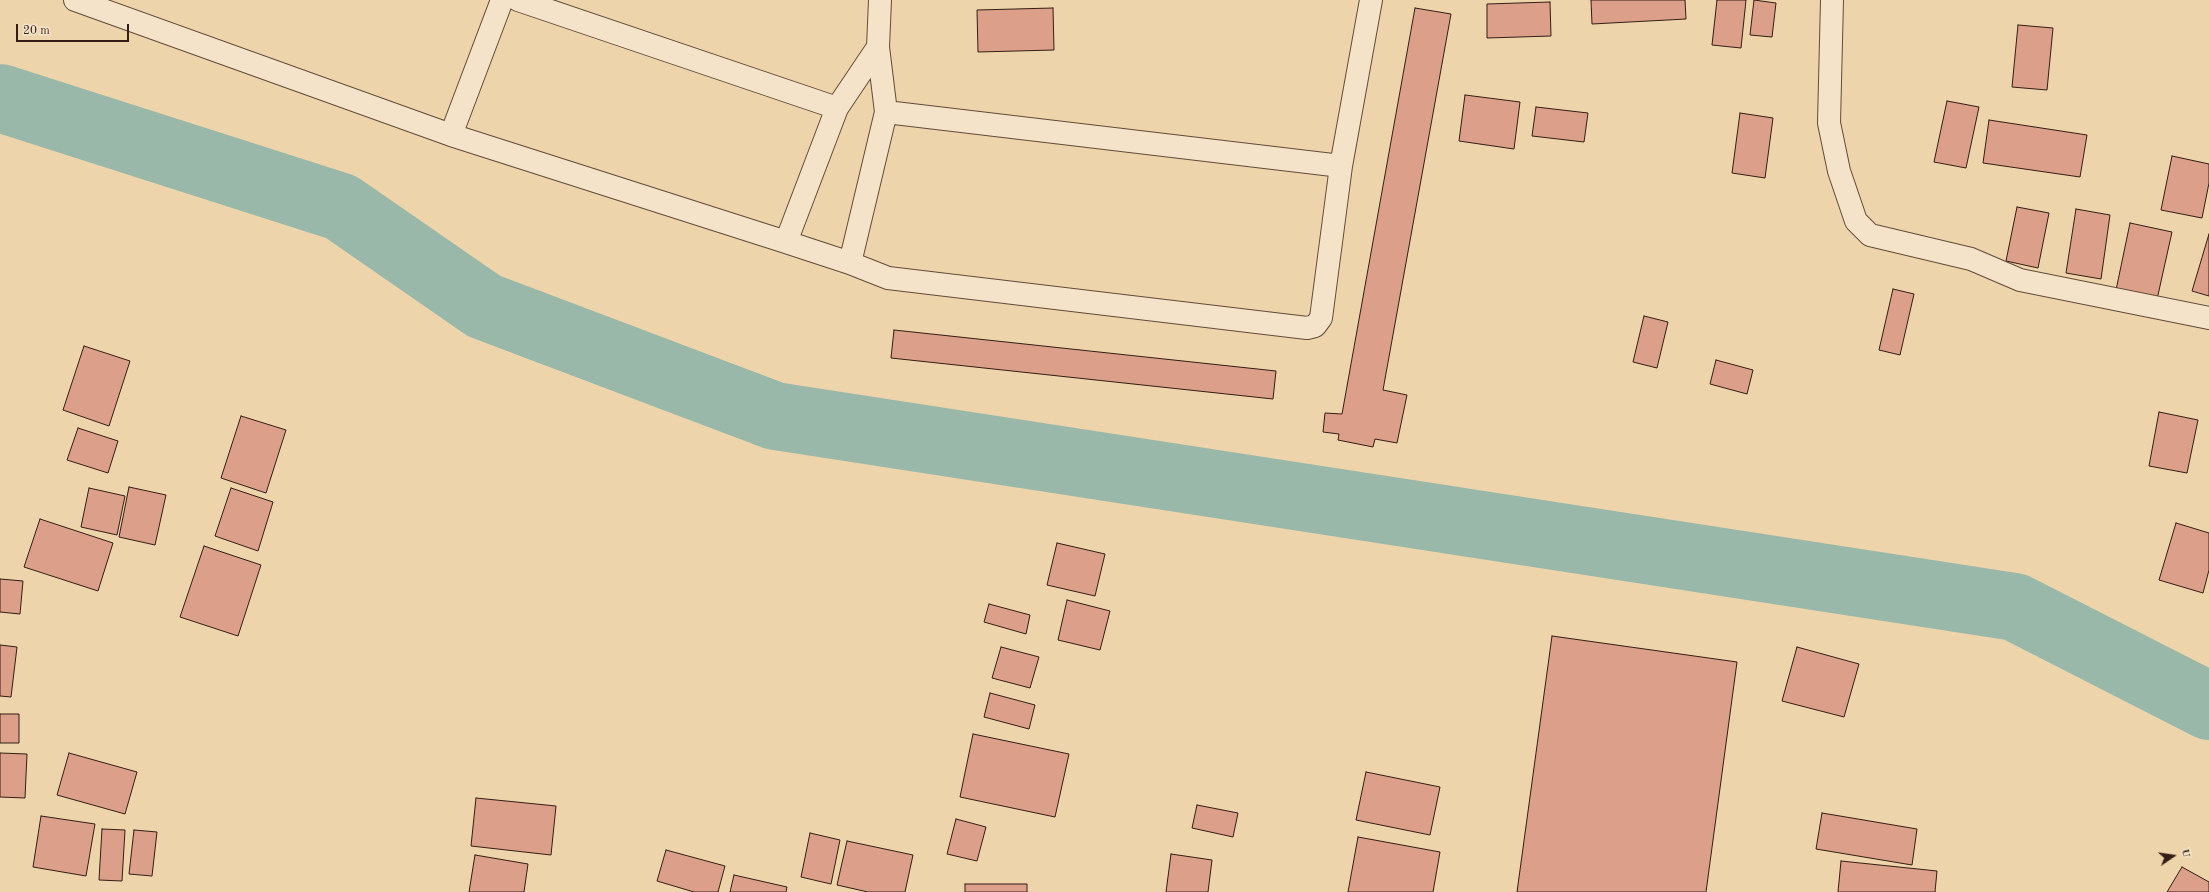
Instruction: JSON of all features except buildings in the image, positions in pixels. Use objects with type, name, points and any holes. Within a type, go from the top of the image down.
[{"type":"street","points":[[75,0],[452,135],[786,242],[850,263],[888,278],[1307,328],[1315,326],[1321,318],[1341,166],[1371,0]]},
{"type":"street","points":[[452,135],[502,0]]},
{"type":"street","points":[[518,0],[837,108]]},
{"type":"street","points":[[850,263],[886,112],[878,46],[880,0]]},
{"type":"street","points":[[1832,0],[1829,123],[1838,171],[1856,221],[1870,235],[1971,259],[2020,280],[2209,318]]},
{"type":"street","points":[[786,242],[837,108],[878,46]]},
{"type":"street","points":[[886,112],[1341,166]]},
{"type":"waterway","points":[[0,98],[341,207],[484,306],[775,416],[2015,607],[2209,706]]}]
